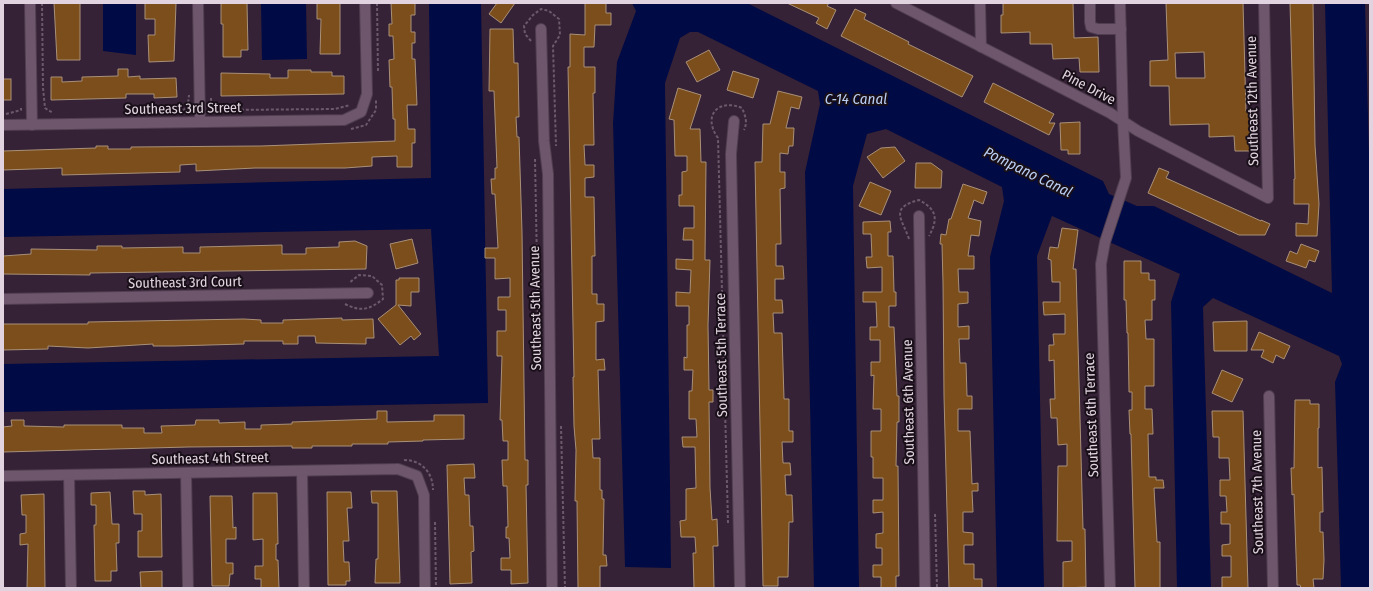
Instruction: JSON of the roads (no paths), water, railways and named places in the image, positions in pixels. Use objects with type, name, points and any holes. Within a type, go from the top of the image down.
[{"type":"street","points":[[30,3],[32,125]]},
{"type":"street","points":[[198,3],[200,122]]},
{"type":"street","name":"Southeast 3rd Street","points":[[3,125],[344,120],[361,112],[367,94],[365,3]]},
{"type":"street","name":"Pine Drive","points":[[896,3],[1110,113],[1122,122],[1268,198]]},
{"type":"street","points":[[980,3],[981,47]]},
{"type":"street","points":[[1090,3],[1091,27],[1098,30],[1121,29]]},
{"type":"street","name":"Southeast 6th Terrace","points":[[1110,588],[1101,264],[1106,242],[1122,196],[1126,178],[1122,122],[1120,3]]},
{"type":"street","name":"Southeast 12th Avenue","points":[[1264,3],[1268,198]]},
{"type":"street","name":"Southeast 5th Avenue","points":[[541,29],[545,148],[548,174],[552,588]]},
{"type":"street","name":"Southeast 5th Terrace","points":[[734,121],[731,154],[740,588]]},
{"type":"street","name":"Southeast 6th Avenue","points":[[919,216],[925,588]]},
{"type":"street","name":"Southeast 3rd Court","points":[[3,299],[368,293]]},
{"type":"street","name":"Southeast 7th Avenue","points":[[1269,396],[1273,588]]},
{"type":"street","name":"Southeast 4th Street","points":[[3,476],[398,469],[417,476],[424,494],[425,588]]},
{"type":"street","points":[[302,470],[304,588]]},
{"type":"street","points":[[186,473],[188,588]]},
{"type":"street","points":[[69,475],[71,588]]},
{"type":"water","points":[[103,3],[136,3],[136,55],[103,51]]},
{"type":"water","points":[[261,3],[306,3],[307,59],[262,60]]},
{"type":"water","points":[[429,3],[481,3],[488,403],[3,412],[3,364],[439,356],[431,229],[3,237],[3,189],[431,178]]},
{"type":"water","name":"C-14 Canal","points":[[632,3],[747,3],[1103,181],[1109,194],[1137,206],[1154,206],[1332,293],[1325,3],[1365,3],[1370,192],[1370,588],[1341,588],[1335,382],[1342,364],[1339,356],[1213,298],[1203,307],[1211,588],[1177,588],[1171,302],[1180,274],[1052,216],[1037,256],[1044,588],[997,588],[990,257],[1004,201],[1002,187],[886,129],[867,134],[853,186],[859,588],[814,588],[805,172],[820,104],[818,91],[698,32],[690,32],[680,38],[665,83],[671,568],[625,567],[613,123],[617,62],[636,11]]},
{"type":"water label","name":"Pompano Canal","points":[[1028,172]]}]
